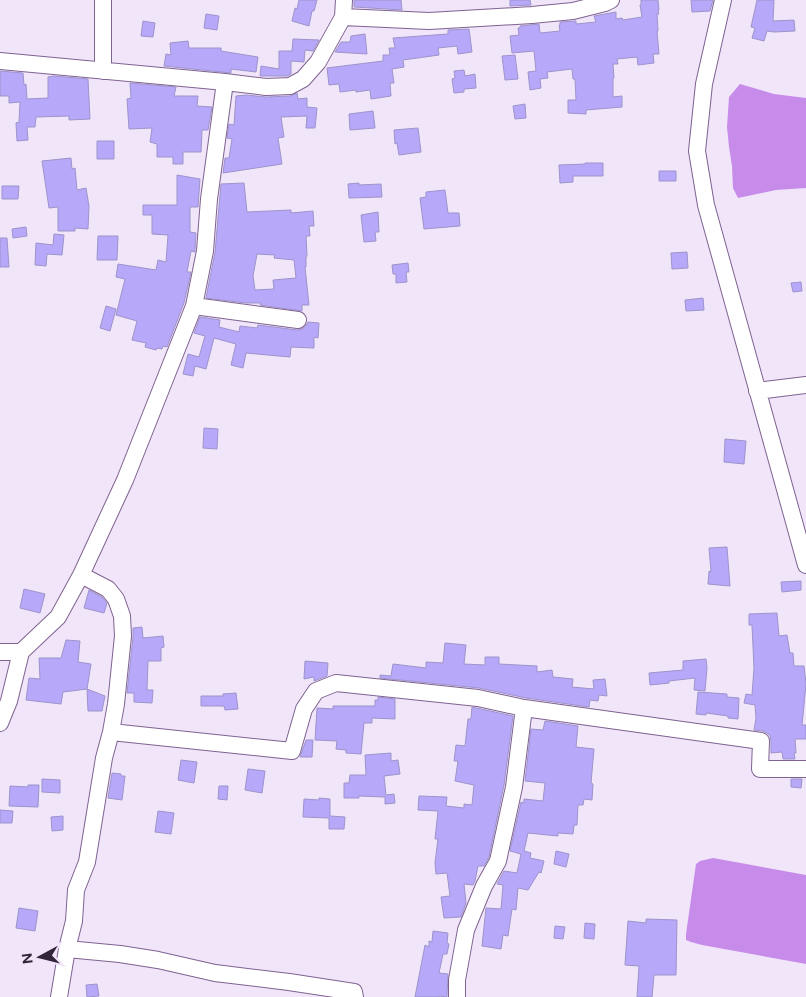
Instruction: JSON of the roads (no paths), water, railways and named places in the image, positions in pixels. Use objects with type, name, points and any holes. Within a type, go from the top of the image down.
[{"type":"street","points":[[103,0],[103,71]]},
{"type":"street","points":[[0,61],[266,87],[290,86],[303,79],[318,62],[343,17],[344,0]]},
{"type":"street","points":[[343,17],[429,21],[532,15],[573,12],[611,0]]},
{"type":"street","points":[[723,0],[704,84],[697,151],[706,205],[806,565]]},
{"type":"street","points":[[0,723],[9,701],[21,652],[58,616],[80,575],[125,480],[194,306],[205,251],[209,199],[225,82]]},
{"type":"street","points":[[194,306],[298,320]]},
{"type":"street","points":[[758,391],[806,385]]},
{"type":"street","points":[[59,997],[74,920],[76,890],[87,862],[104,758],[116,704],[123,636],[122,616],[116,599],[108,589],[80,575]]},
{"type":"street","points":[[0,652],[21,652]]},
{"type":"street","points":[[111,732],[292,751],[304,709],[316,691],[336,683],[478,698],[524,708],[761,741],[760,769],[806,769]]},
{"type":"street","points":[[457,997],[457,980],[466,930],[484,886],[498,861],[514,787],[524,708]]},
{"type":"street","points":[[67,949],[120,954],[158,960],[215,973],[354,992],[355,997]]}]
